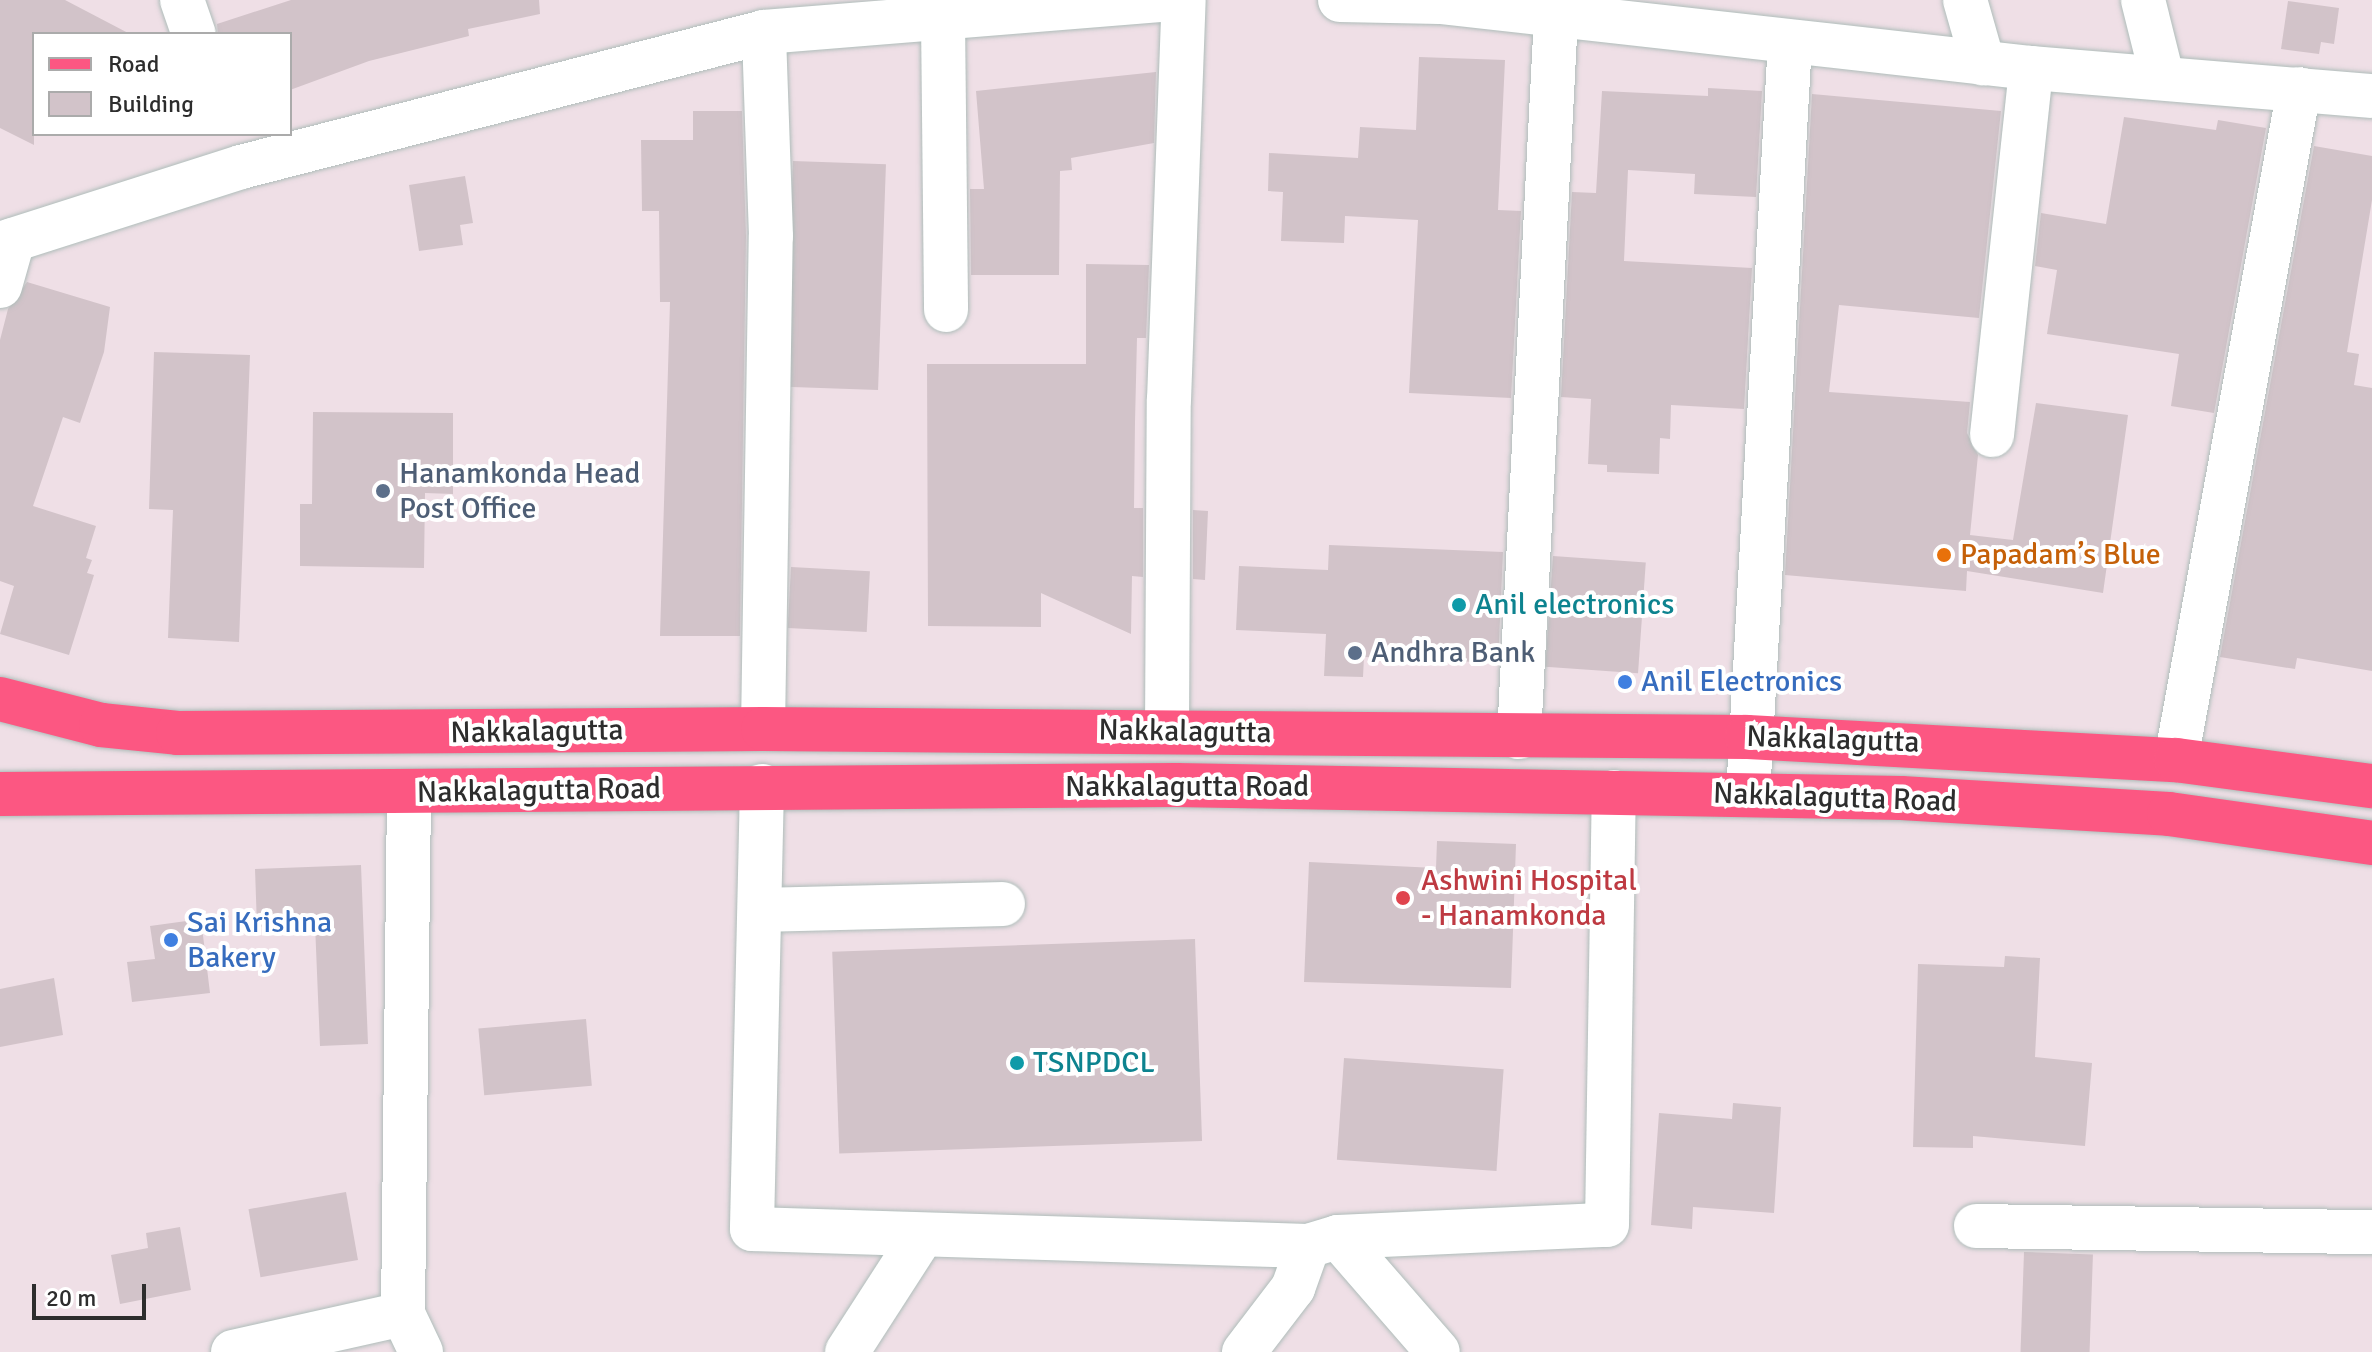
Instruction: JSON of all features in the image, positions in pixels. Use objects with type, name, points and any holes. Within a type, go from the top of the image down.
[{"type":"main road","name":"Nakkalagutta","points":[[0,699],[101,725],[178,733],[763,729],[1747,737],[2176,760],[2372,786]]},
{"type":"main road","name":"Nakkalagutta Road","points":[[0,794],[409,795],[762,786],[1614,792],[2169,814],[2372,843]]},
{"type":"street","points":[[182,0],[193,32]]},
{"type":"street","points":[[0,286],[7,242],[235,150],[764,32],[1166,0]]},
{"type":"street","points":[[1167,732],[1169,400],[1184,0]]},
{"type":"street","points":[[1340,0],[1440,1],[1556,16],[1617,11],[1790,42],[2031,68],[2162,76],[2372,96]]},
{"type":"street","points":[[1965,0],[1983,63]]},
{"type":"street","points":[[2143,0],[2162,76]]},
{"type":"street","points":[[1519,737],[1556,16]]},
{"type":"street","points":[[943,18],[946,310]]},
{"type":"street","points":[[763,729],[771,236],[764,32]]},
{"type":"street","points":[[1748,795],[1747,737],[1790,42]]},
{"type":"street","points":[[1992,435],[2031,68]]},
{"type":"street","points":[[2176,760],[2299,89]]},
{"type":"street","points":[[762,786],[752,1229],[921,1237],[1323,1241],[1607,1225],[1614,792]]},
{"type":"street","points":[[233,1352],[412,1333],[409,795]]},
{"type":"street","points":[[760,910],[1003,904]]},
{"type":"street","points":[[1976,1226],[2372,1232]]},
{"type":"street","points":[[847,1352],[921,1237]]},
{"type":"street","points":[[1244,1352],[1293,1288],[1323,1241]]},
{"type":"street","points":[[1323,1241],[1438,1352]]},
{"type":"building","points":[[0,0],[65,0],[126,32],[32,32],[34,145],[0,128]]},
{"type":"building","points":[[291,0],[539,0],[540,14],[468,29],[469,36],[369,61],[292,89],[292,32],[218,32],[217,24]]},
{"type":"building","points":[[2288,1],[2339,8],[2334,44],[2321,42],[2319,54],[2281,49]]},
{"type":"building","points":[[1419,57],[1505,60],[1498,210],[1521,211],[1511,398],[1409,393],[1418,220],[1345,216],[1344,243],[1281,241],[1283,192],[1268,191],[1269,153],[1358,158],[1360,127],[1416,130]]},
{"type":"building","points":[[1156,72],[1154,143],[1071,158],[1072,170],[1060,171],[1059,275],[971,275],[970,189],[984,189],[976,91]]},
{"type":"building","points":[[1708,88],[1762,91],[1756,197],[1694,194],[1695,174],[1628,170],[1624,261],[1752,268],[1744,409],[1671,405],[1670,439],[1660,438],[1659,474],[1607,472],[1607,465],[1588,464],[1591,399],[1561,397],[1572,192],[1596,193],[1602,91],[1708,96]]},
{"type":"building","points":[[1812,94],[2001,111],[1979,318],[1839,305],[1829,392],[1970,402],[1967,433],[1978,455],[1970,535],[2013,540],[2036,403],[2128,415],[2103,593],[1967,571],[1966,591],[1785,575]]},
{"type":"building","points":[[693,111],[742,111],[746,236],[740,636],[660,636],[670,302],[660,302],[659,211],[642,211],[641,140],[693,140]]},
{"type":"building","points":[[2124,117],[2216,130],[2218,120],[2266,128],[2214,413],[2171,406],[2179,354],[2047,334],[2057,270],[2035,266],[2041,213],[2106,224]]},
{"type":"building","points":[[2314,146],[2372,156],[2372,200],[2347,352],[2359,354],[2354,385],[2372,388],[2372,671],[2297,658],[2295,669],[2220,657]]},
{"type":"building","points":[[793,161],[886,164],[878,390],[785,387]]},
{"type":"building","points":[[465,176],[473,223],[460,225],[463,245],[419,251],[409,185]]},
{"type":"building","points":[[1086,264],[1149,265],[1146,338],[1137,338],[1135,422],[1134,508],[1143,508],[1143,577],[1132,576],[1131,634],[1041,593],[1041,627],[928,626],[927,364],[1086,364]]},
{"type":"building","points":[[27,282],[110,307],[104,352],[80,423],[63,417],[33,506],[96,526],[86,558],[92,560],[87,573],[94,575],[69,655],[0,634],[14,586],[0,581],[0,340],[8,309]]},
{"type":"building","points":[[154,352],[250,355],[239,642],[168,638],[173,510],[149,509]]},
{"type":"building","points":[[313,412],[453,413],[453,494],[425,493],[424,568],[300,566],[300,504],[312,504]]},
{"type":"building","points":[[1193,510],[1208,511],[1205,580],[1193,579]]},
{"type":"building","points":[[1329,545],[1503,552],[1498,663],[1364,657],[1363,677],[1324,676],[1326,634],[1236,630],[1239,566],[1328,570]]},
{"type":"building","points":[[1553,556],[1646,562],[1638,673],[1545,667]]},
{"type":"building","points":[[791,567],[870,571],[867,632],[788,628]]},
{"type":"building","points":[[1437,841],[1516,844],[1511,988],[1304,982],[1309,862],[1436,868]]},
{"type":"building","points":[[361,865],[368,1044],[320,1046],[315,924],[257,927],[255,869]]},
{"type":"building","points":[[201,919],[210,993],[132,1002],[127,962],[155,959],[150,926]]},
{"type":"building","name":"TSNPDCL","points":[[1195,939],[1202,1141],[839,1154],[832,952]]},
{"type":"building","points":[[2005,956],[2040,958],[2035,1057],[2092,1063],[2085,1146],[1973,1136],[1973,1148],[1913,1147],[1918,964],[2004,967]]},
{"type":"building","points":[[54,978],[63,1035],[0,1047],[0,989]]},
{"type":"building","points":[[586,1019],[592,1086],[484,1095],[478,1028]]},
{"type":"building","points":[[1344,1058],[1504,1069],[1496,1171],[1337,1160]]},
{"type":"building","points":[[1733,1103],[1781,1107],[1774,1213],[1693,1207],[1692,1229],[1651,1225],[1659,1113],[1732,1119]]},
{"type":"building","points":[[346,1192],[358,1260],[260,1277],[249,1209]]},
{"type":"building","points":[[180,1227],[191,1290],[120,1304],[111,1255],[148,1248],[146,1233]]},
{"type":"building","points":[[2024,1252],[2093,1254],[2090,1352],[2021,1352]]},
{"type":"place","name":"Hanamkonda Head Post Office","points":[[383,491]]},
{"type":"place","name":"Papadam’s Blue","points":[[1944,555]]},
{"type":"place","name":"Anil electronics","points":[[1459,605]]},
{"type":"place","name":"Andhra Bank","points":[[1355,653]]},
{"type":"place","name":"Anil Electronics","points":[[1625,682]]},
{"type":"place","name":"Ashwini Hospital - Hanamkonda","points":[[1403,898]]},
{"type":"place","name":"Sai Krishna Bakery","points":[[171,940]]},
{"type":"place","name":"TSNPDCL","points":[[1017,1063]]}]
